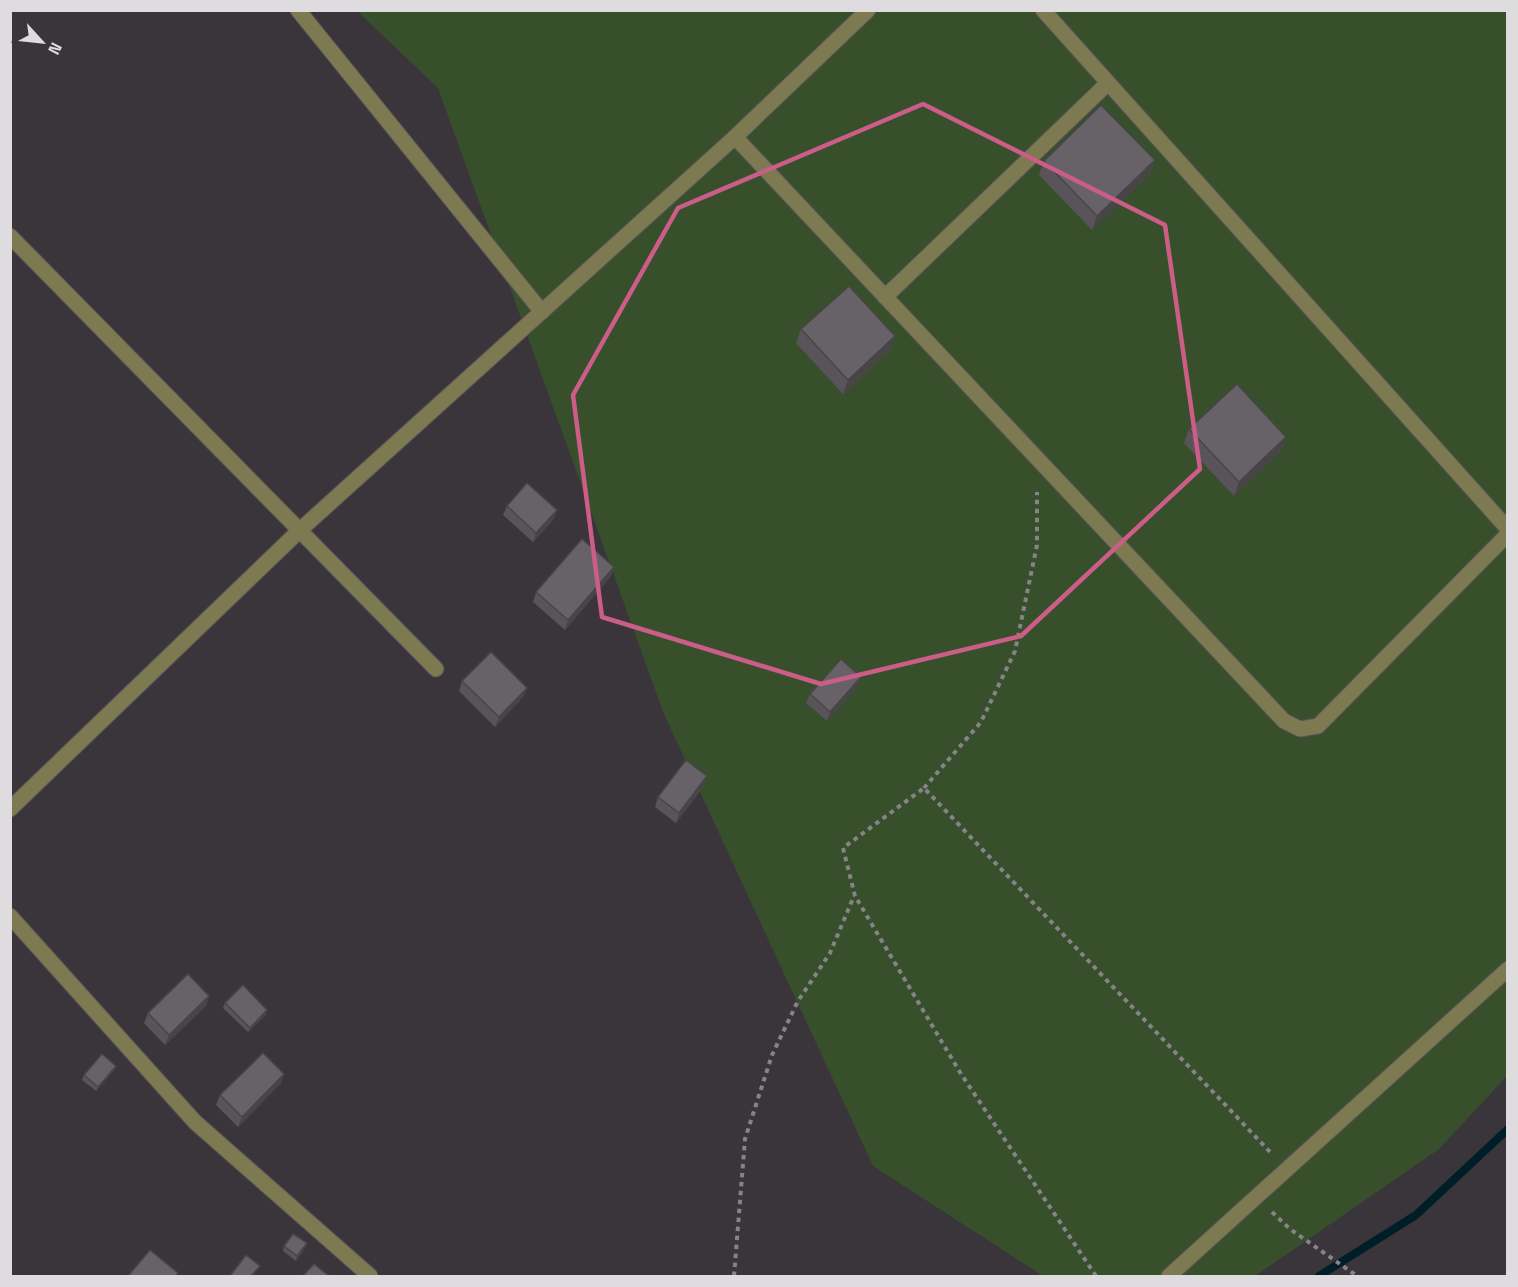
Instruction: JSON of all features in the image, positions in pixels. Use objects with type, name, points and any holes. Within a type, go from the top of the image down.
[{"type":"street","points":[[298,10],[542,312]]},
{"type":"street","points":[[10,809],[300,530],[735,137],[868,10]]},
{"type":"street","points":[[1043,10],[1508,529]]},
{"type":"street","points":[[885,297],[1107,83]]},
{"type":"street","points":[[735,137],[1284,721],[1300,729],[1318,726],[1508,534]]},
{"type":"street","points":[[10,236],[436,669]]},
{"type":"street","points":[[10,916],[195,1122],[370,1276]]},
{"type":"street","points":[[1169,1276],[1508,969]]},
{"type":"path","points":[[1037,458],[1037,545],[1015,651],[981,722],[924,788],[843,848],[855,896],[961,1074],[1096,1276]]},
{"type":"path","points":[[924,788],[1287,1169]]},
{"type":"path","points":[[734,1276],[745,1139],[772,1055],[798,1002],[830,953],[855,896]]},
{"type":"path","points":[[1256,1197],[1290,1229],[1357,1276]]},
{"type":"highlighted area","points":[[923,104],[1165,225],[1200,469],[1021,636],[821,684],[602,617],[573,395],[678,208]]},
{"type":"green space","points":[[357,11],[1507,11],[1507,1076],[1439,1149],[1255,1276],[1043,1276],[873,1166],[664,714],[438,88]]},
{"type":"building","points":[[1101,105],[1155,160],[1097,216],[1044,161]]},
{"type":"building","points":[[849,286],[895,336],[848,380],[801,329]]},
{"type":"building","points":[[1237,384],[1286,437],[1239,482],[1189,429]]},
{"type":"building","points":[[527,483],[557,510],[536,533],[507,506]]},
{"type":"building","points":[[582,539],[614,567],[568,620],[536,592]]},
{"type":"building","points":[[491,652],[527,688],[499,717],[462,681]]},
{"type":"building","points":[[841,659],[861,677],[830,712],[810,694]]},
{"type":"building","points":[[686,760],[707,776],[679,813],[658,797]]},
{"type":"building","points":[[188,974],[209,996],[169,1035],[148,1013]]},
{"type":"building","points":[[243,985],[267,1010],[250,1028],[225,1003]]},
{"type":"building","points":[[263,1053],[284,1074],[242,1117],[220,1095]]},
{"type":"building","points":[[102,1054],[116,1066],[98,1087],[84,1075]]},
{"type":"building","points":[[293,1234],[307,1243],[297,1256],[284,1246]]},
{"type":"building","points":[[150,1250],[178,1273],[175,1276],[128,1276]]},
{"type":"building","points":[[246,1255],[260,1266],[251,1276],[230,1276]]},
{"type":"building","points":[[314,1264],[329,1276],[303,1276]]},
{"type":"waterway","points":[[1319,1276],[1416,1215],[1508,1129]]}]
